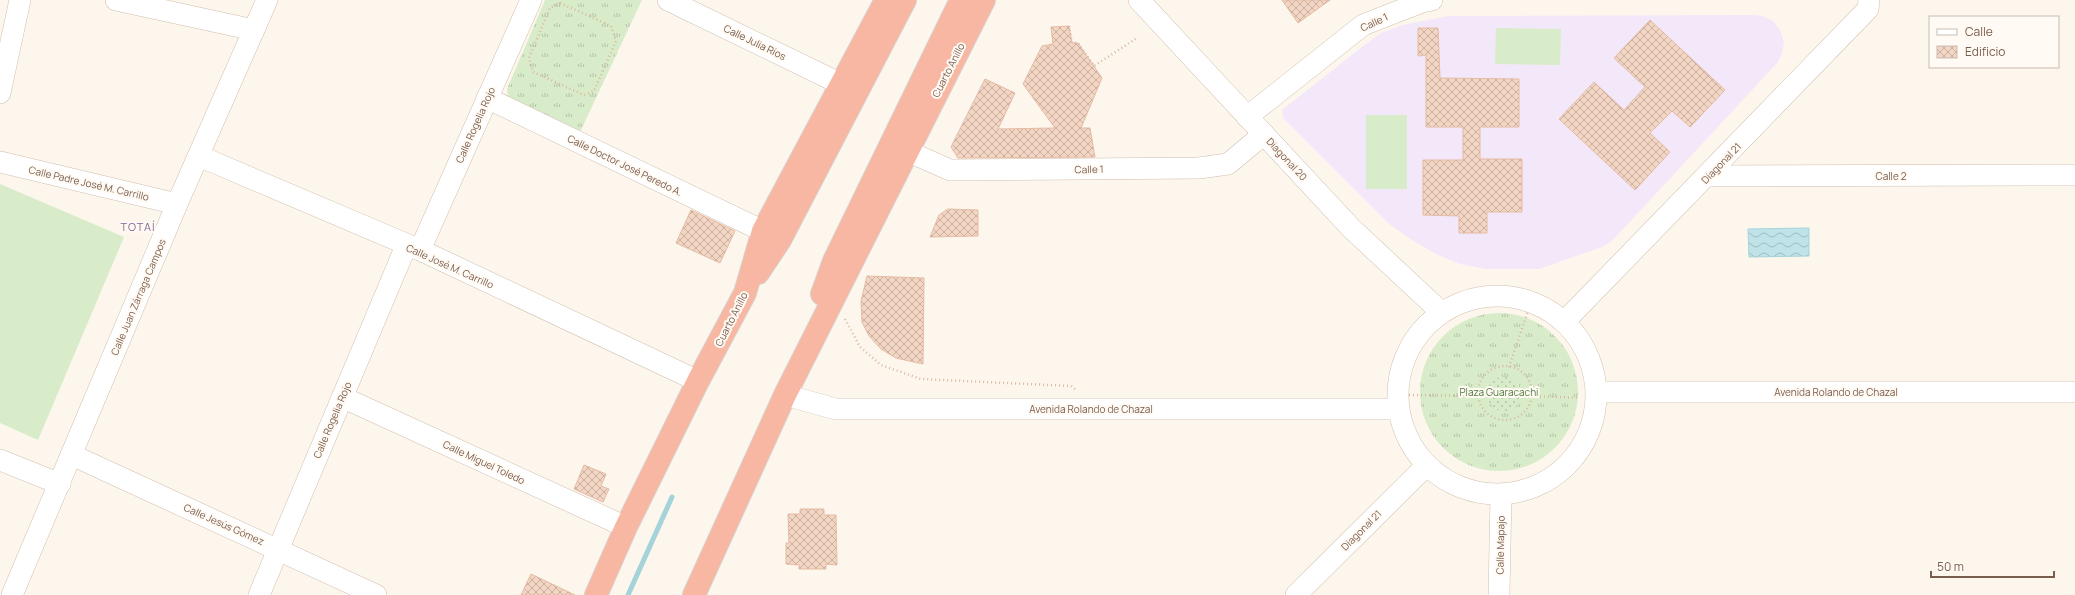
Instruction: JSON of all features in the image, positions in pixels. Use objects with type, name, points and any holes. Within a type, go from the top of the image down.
[{"type":"highway","name":"Cuarto Anillo","points":[[596,595],[626,527],[698,381],[745,293],[764,231],[886,0]]},
{"type":"highway","points":[[745,293],[780,240],[905,0]]},
{"type":"highway","points":[[785,395],[834,261],[961,0]]},
{"type":"highway","name":"Cuarto Anillo","points":[[694,595],[785,395],[984,0]]},
{"type":"street","points":[[0,93],[20,0]]},
{"type":"street","points":[[116,0],[254,30]]},
{"type":"street","name":"Calle Juan Zárraga Campos","points":[[12,595],[177,204],[267,0]]},
{"type":"street","name":"Calle Rogelia Rojo","points":[[258,595],[342,397],[487,98],[531,0]]},
{"type":"street","name":"Calle Julia Ríos","points":[[668,0],[841,84]]},
{"type":"street","name":"Diagonal 20","points":[[1139,0],[1352,228],[1441,312]]},
{"type":"street","name":"Calle 1","points":[[1247,117],[1363,25],[1422,2],[1432,0]]},
{"type":"street","name":"Diagonal 21","points":[[1565,321],[1708,176],[1868,9],[1869,0]]},
{"type":"street","name":"Calle Doctor José Peredo A.","points":[[487,98],[764,231]]},
{"type":"street","name":"Calle 1","points":[[907,151],[950,170],[1199,168],[1228,164],[1264,134]]},
{"type":"street","name":"Calle José M. Carrillo","points":[[199,156],[413,248],[698,381]]},
{"type":"street","name":"Calle Padre José M. Carrillo","points":[[0,162],[177,204]]},
{"type":"street","name":"Calle 2","points":[[1708,176],[2075,175]]},
{"type":"street","points":[[1505,295],[1531,302],[1537,303],[1565,321],[1582,342],[1590,360],[1597,395],[1595,418],[1586,442],[1570,463],[1550,480],[1526,490],[1501,495],[1474,492],[1448,482],[1427,465],[1413,448],[1404,430],[1398,402],[1398,381],[1406,354],[1420,331],[1441,312],[1472,298],[1505,295]]},
{"type":"street","name":"Avenida Rolando de Chazal","points":[[1597,395],[2075,392]]},
{"type":"street","name":"Avenida Rolando de Chazal","points":[[785,395],[836,409],[1104,409],[1398,402]]},
{"type":"street","name":"Calle Miguel Toledo","points":[[342,397],[626,527]]},
{"type":"street","name":"Calle Jesús Gómez","points":[[72,455],[376,595]]},
{"type":"street","points":[[0,460],[60,484]]},
{"type":"street","name":"Diagonal 21","points":[[1296,595],[1427,465]]},
{"type":"street","name":"Calle Mapajo","points":[[1499,595],[1501,495]]},
{"type":"path","points":[[560,3],[611,26],[616,41],[594,91],[584,95],[533,72],[529,58],[550,8],[560,3]]},
{"type":"path","points":[[1069,26],[1072,43],[1078,43],[1094,66],[1137,38]]},
{"type":"path","points":[[834,297],[849,330],[860,348],[881,365],[921,379],[1071,386],[1104,409]]},
{"type":"path","points":[[1509,367],[1531,302]]},
{"type":"path","points":[[1509,367],[1521,372],[1528,378],[1532,396],[1530,404],[1525,412],[1518,418],[1509,420],[1492,417],[1485,412],[1478,396],[1482,379],[1488,373],[1496,368],[1509,367]]},
{"type":"path","points":[[1532,396],[1597,395]]},
{"type":"path","points":[[1398,402],[1478,396]]},
{"type":"shaded area","points":[[1448,16],[1763,16],[1773,21],[1780,30],[1784,42],[1782,53],[1778,62],[1612,241],[1602,247],[1539,269],[1486,269],[1460,264],[1436,254],[1412,240],[1389,224],[1283,118],[1282,110],[1358,50],[1381,33],[1402,25]]},
{"type":"green space","points":[[545,0],[642,0],[580,132],[508,97],[507,89]]},
{"type":"green space","points":[[1496,28],[1561,29],[1560,65],[1495,64]]},
{"type":"green space","points":[[1366,115],[1407,115],[1407,189],[1366,189]]},
{"type":"green space","points":[[0,184],[124,237],[38,440],[0,423]]},
{"type":"green space","name":"Plaza Guaracachi","points":[[1499,313],[1529,319],[1555,336],[1572,362],[1578,392],[1572,422],[1555,448],[1529,465],[1499,471],[1469,465],[1443,448],[1426,422],[1420,392],[1426,362],[1443,336],[1469,319]]},
{"type":"green space","points":[[1504,377],[1516,382],[1521,394],[1516,406],[1504,411],[1492,406],[1487,394],[1492,382]]},
{"type":"water","points":[[1809,228],[1809,256],[1749,257],[1748,229]]},
{"type":"building","points":[[1282,0],[1330,0],[1298,23]]},
{"type":"building","points":[[1650,20],[1725,90],[1690,127],[1672,111],[1650,133],[1670,152],[1635,190],[1559,119],[1594,82],[1624,110],[1645,87],[1614,58]]},
{"type":"building","points":[[1069,26],[1072,43],[1078,43],[1102,78],[1081,128],[1090,128],[1095,157],[958,158],[951,147],[985,79],[1015,93],[998,129],[1055,128],[1023,84],[1042,46],[1053,44],[1051,27]]},
{"type":"building","points":[[1418,28],[1438,28],[1440,78],[1519,79],[1519,127],[1480,127],[1480,159],[1522,159],[1522,212],[1487,212],[1487,233],[1459,233],[1459,216],[1423,215],[1423,160],[1463,160],[1463,127],[1426,127],[1426,55],[1418,56]]},
{"type":"building","points":[[948,209],[978,210],[978,236],[930,237],[939,215]]},
{"type":"building","points":[[691,210],[735,231],[720,263],[676,243]]},
{"type":"building","points":[[867,276],[924,278],[923,364],[896,358],[881,349],[869,336],[862,322],[861,301]]},
{"type":"building","points":[[584,465],[606,474],[601,486],[609,489],[603,502],[574,489]]},
{"type":"building","points":[[800,509],[824,509],[824,515],[836,515],[837,565],[826,564],[826,569],[799,569],[799,565],[786,564],[786,543],[789,543],[788,514],[800,514]]},
{"type":"building","points":[[531,574],[575,595],[521,595]]},
{"type":"waterway","points":[[628,595],[672,497]]},
{"type":"district","name":"TOTAÍ","points":[[138,227]]}]
